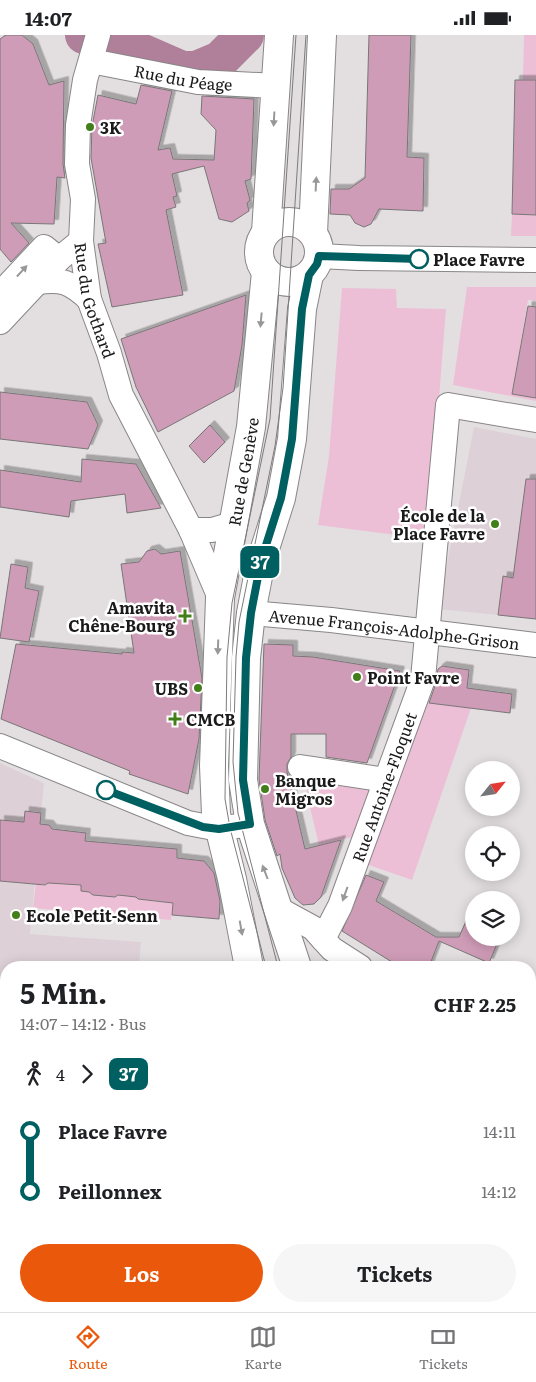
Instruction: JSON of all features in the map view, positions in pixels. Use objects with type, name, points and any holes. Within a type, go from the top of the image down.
[{"type":"main road","name":"Rue de Genève","points":[[248,961],[232,879],[219,829],[214,788],[220,598],[251,427],[266,272],[259,256],[260,245],[266,232],[279,35]]},
{"type":"main road","points":[[295,961],[280,909],[250,824],[243,780],[246,658],[251,613],[261,561],[281,498],[292,439],[302,309],[314,255],[322,35]]},
{"type":"main road","points":[[266,232],[276,225],[289,222],[298,223],[314,255]]},
{"type":"main road","points":[[266,272],[275,279],[290,282],[302,279],[314,255]]},
{"type":"street","name":"Rue du Péage","points":[[94,50],[198,82],[276,86]]},
{"type":"street","name":"Rue du Gothard","points":[[94,50],[78,125],[77,164],[83,199],[81,241],[89,299],[109,353],[121,395],[191,530],[208,566],[220,598]]},
{"type":"street","points":[[0,323],[59,259],[81,241]]},
{"type":"street","points":[[0,294],[44,247],[59,259]]},
{"type":"street","points":[[314,255],[360,258],[536,260]]},
{"type":"street","points":[[38,282],[60,280],[75,286],[89,299]]},
{"type":"street","name":"Rue Antoine-Floquet","points":[[323,939],[340,906],[424,679],[448,405],[536,421]]},
{"type":"street","points":[[191,530],[212,530],[233,523]]},
{"type":"street","name":"Avenue François-Adolphe-Grison","points":[[251,613],[536,645]]},
{"type":"street","points":[[0,746],[188,823],[219,829],[250,824]]},
{"type":"street","points":[[300,767],[386,780]]},
{"type":"street","points":[[280,909],[313,928],[332,949],[351,961]]},
{"type":"shaded area","points":[[524,35],[536,35],[536,80],[523,80]]},
{"type":"shaded area","points":[[512,214],[536,215],[536,236],[511,236]]},
{"type":"shaded area","points":[[467,287],[536,287],[536,301],[528,300],[512,394],[536,398],[536,401],[453,385]]},
{"type":"shaded area","points":[[342,288],[396,289],[397,308],[446,309],[428,539],[318,525],[329,456]]},
{"type":"shaded area","name":"École de la Place Favre","points":[[474,427],[536,439],[536,619],[438,609]]},
{"type":"shaded area","points":[[423,702],[471,708],[412,880],[366,864],[356,836],[319,845],[307,795],[307,761],[396,778]]},
{"type":"shaded area","name":"Ecole Petit-Senn","points":[[0,763],[44,783],[30,934],[141,942],[139,961],[0,961]]},
{"type":"shaded area","points":[[36,882],[44,886],[48,883],[82,883],[81,891],[89,892],[93,895],[136,896],[139,899],[161,902],[173,900],[171,920],[33,908]]},
{"type":"building","points":[[6,35],[22,35],[33,44],[49,85],[64,81],[63,164],[65,178],[57,177],[54,224],[11,223],[29,243],[11,262],[0,249],[0,39]]},
{"type":"building","points":[[369,35],[411,35],[407,157],[424,158],[423,211],[379,209],[371,224],[364,227],[355,223],[350,215],[330,214],[331,189],[349,189],[365,178]]},
{"type":"building","points":[[515,80],[536,80],[536,215],[512,214]]},
{"type":"building","points":[[141,85],[172,91],[158,150],[170,148],[173,159],[214,160],[216,130],[201,114],[202,96],[254,99],[251,179],[245,181],[250,200],[247,203],[249,211],[232,222],[219,219],[204,166],[172,174],[177,196],[173,197],[176,207],[166,210],[183,295],[112,307],[98,244],[106,243],[91,158],[92,126],[98,95],[136,104]]},
{"type":"building","points":[[246,295],[242,345],[234,391],[158,432],[136,387],[121,339]]},
{"type":"building","points":[[528,306],[536,307],[536,398],[512,394]]},
{"type":"building","points":[[0,392],[87,402],[98,425],[88,449],[0,439]]},
{"type":"building","points":[[210,425],[225,442],[204,463],[189,446]]},
{"type":"building","points":[[82,459],[136,464],[161,508],[127,513],[125,494],[71,501],[69,517],[0,507],[0,470],[81,482]]},
{"type":"building","points":[[526,479],[536,479],[536,619],[498,615],[503,576],[513,578]]},
{"type":"building","points":[[155,549],[161,554],[180,551],[202,678],[199,739],[188,794],[129,774],[130,771],[1,719],[16,644],[122,654],[122,652],[134,653],[121,564],[139,562],[147,551]]},
{"type":"building","points":[[11,564],[28,567],[25,588],[39,591],[29,642],[0,638]]},
{"type":"building","points":[[264,644],[293,645],[293,656],[313,657],[400,671],[367,763],[326,757],[326,734],[291,734],[291,757],[287,764],[287,772],[305,849],[341,840],[321,897],[314,904],[303,905],[295,898],[282,868],[280,854],[277,856],[265,820],[259,779]]},
{"type":"building","points":[[442,666],[469,670],[467,688],[512,694],[510,713],[429,703],[436,683],[438,669]]},
{"type":"building","points":[[25,811],[41,813],[40,824],[49,825],[52,829],[86,833],[85,841],[177,849],[177,858],[204,861],[214,873],[220,901],[219,919],[172,915],[173,903],[118,895],[115,897],[93,895],[89,892],[81,891],[81,885],[48,883],[45,885],[0,881],[0,820],[24,822]]},
{"type":"building","points":[[366,875],[384,882],[376,901],[436,937],[459,937],[465,923],[465,946],[496,946],[490,961],[484,961],[439,941],[431,961],[390,961],[342,931]]},
{"type":"waterway","points":[[84,35],[127,46],[182,70],[196,70],[220,60],[245,35]]},
{"type":"tram line","points":[[264,961],[230,828],[225,799],[227,657],[232,603],[270,419],[296,35]]},
{"type":"tram line","points":[[276,961],[238,813],[233,762],[236,657],[239,622],[275,446],[283,388],[306,35]]},
{"type":"bus line","name":"37","points":[[106,790],[188,823],[203,827],[219,829],[250,824],[243,780],[246,658],[258,571],[281,498],[292,439],[299,377],[302,309],[309,275],[317,264],[319,256],[419,259]]},
{"type":"place","name":"3K","points":[[90,127]]},
{"type":"place","name":"Place Favre","points":[[419,259]]},
{"type":"place","name":"École de la Place Favre","points":[[495,524]]},
{"type":"place","name":"Amavita Chêne-Bourg","points":[[185,616]]},
{"type":"place","name":"Point Favre","points":[[357,677]]},
{"type":"place","name":"UBS","points":[[198,688]]},
{"type":"place","name":"CMCB","points":[[175,719]]},
{"type":"place","name":"Banque Migros","points":[[265,789]]},
{"type":"place","name":"Ecole Petit-Senn","points":[[16,915]]}]
